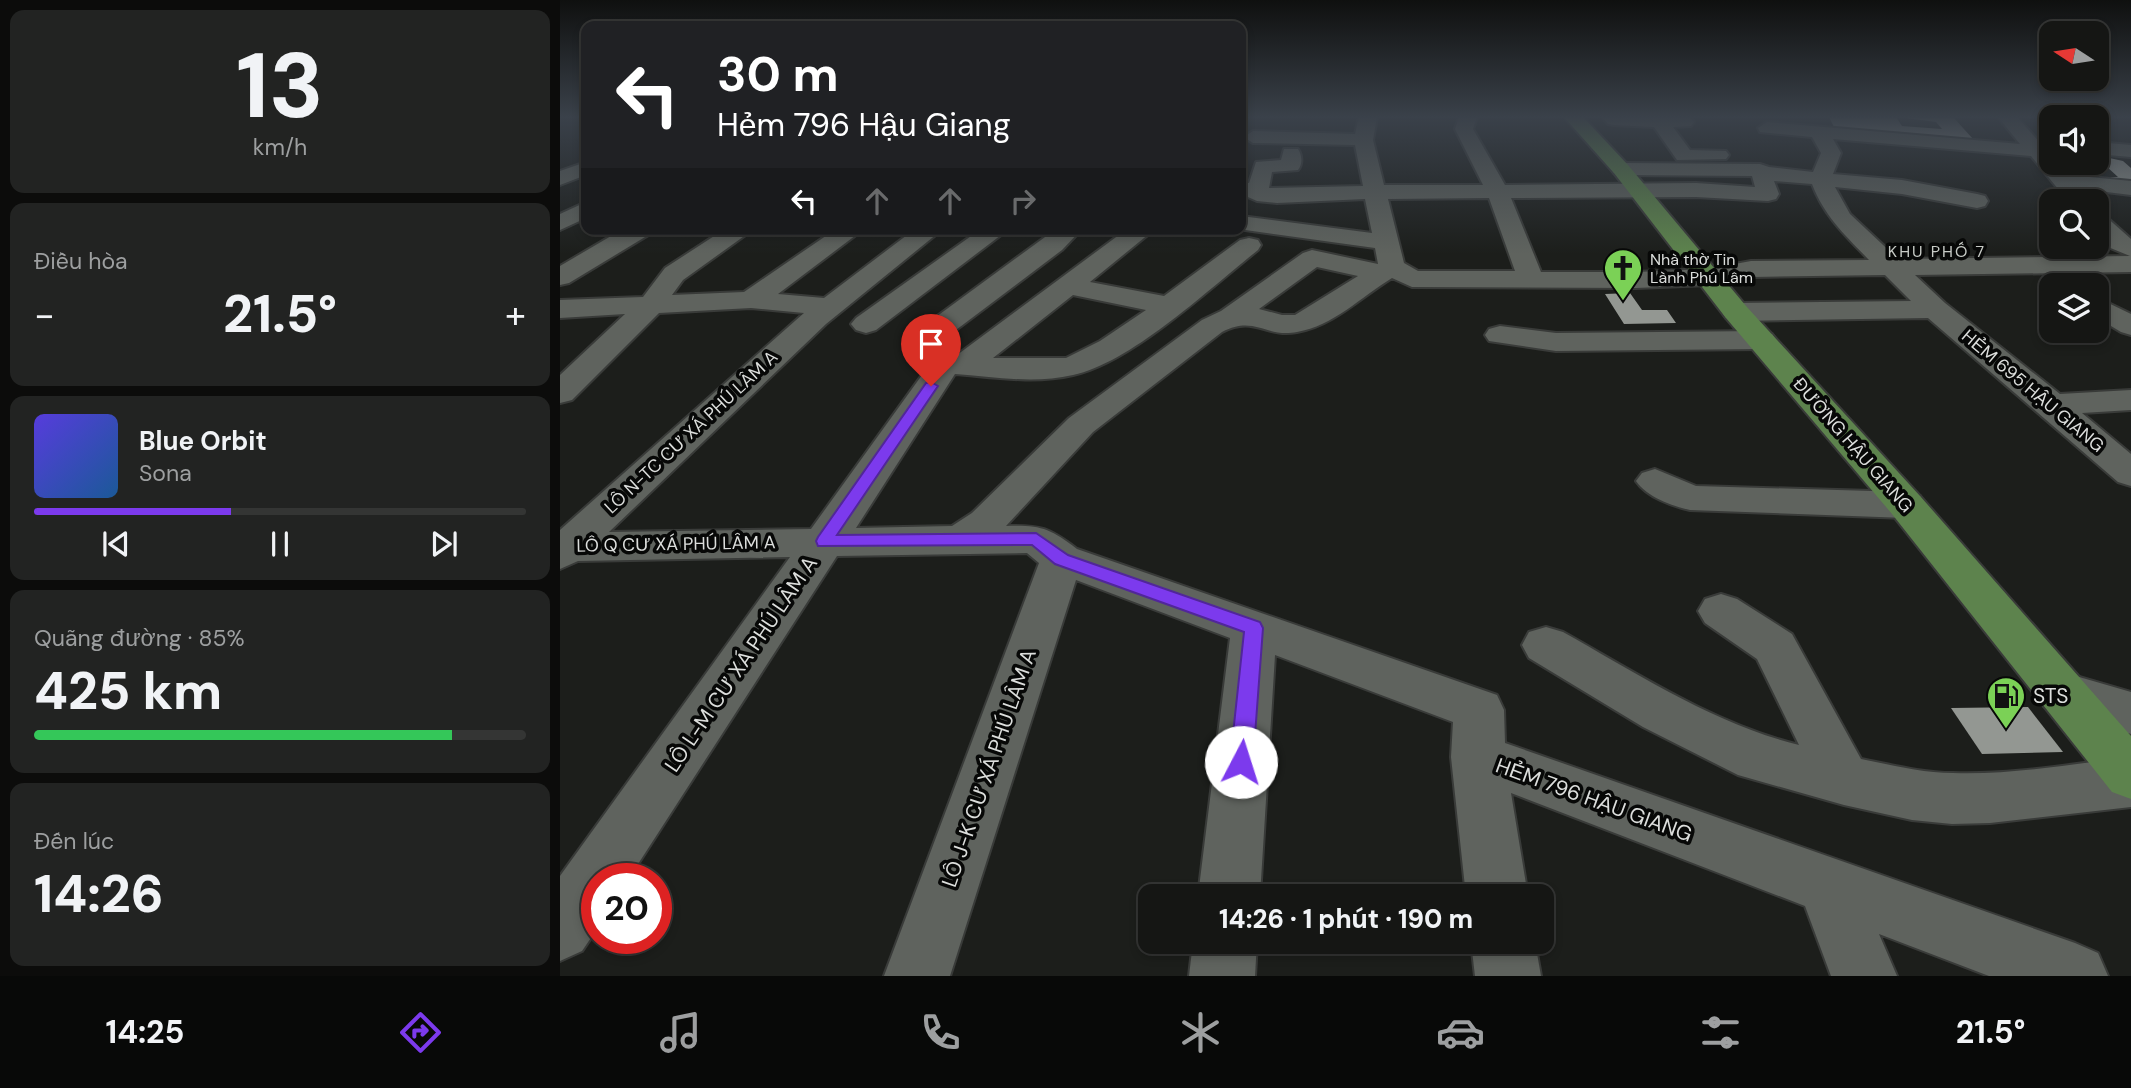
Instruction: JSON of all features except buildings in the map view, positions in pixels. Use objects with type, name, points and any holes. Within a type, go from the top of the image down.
[{"type":"main road","name":"ĐƯỜNG HẬU GIANG","points":[[1614,163],[1749,326],[1906,505],[2131,775]]},
{"type":"street","points":[[1291,163],[1291,166],[1263,166],[1249,191],[1278,197],[1376,192],[1639,192],[1720,198],[1768,194],[1767,163]]},
{"type":"street","points":[[1371,163],[1385,260]]},
{"type":"street","points":[[1482,163],[1498,192],[1531,279]]},
{"type":"street","points":[[1620,169],[1760,170],[1763,163]]},
{"type":"street","points":[[1785,163],[1821,178],[1914,163]]},
{"type":"street","points":[[1821,178],[1830,163]]},
{"type":"street","points":[[1899,163],[1971,192]]},
{"type":"street","points":[[1903,164],[1917,209]]},
{"type":"street","points":[[560,179],[581,170]]},
{"type":"street","points":[[2059,175],[2070,189]]},
{"type":"street","name":"HẺM 695 HẬU GIANG","points":[[1821,178],[1830,202],[1842,219],[1935,309],[2131,474]]},
{"type":"street","points":[[2063,181],[2131,188]]},
{"type":"street","points":[[560,223],[581,212]]},
{"type":"street","points":[[1246,234],[1343,238],[1385,260],[1403,275],[1424,280],[1636,280],[1708,277],[1751,270],[2131,264]]},
{"type":"street","points":[[2109,234],[2117,242],[2131,249]]},
{"type":"street","points":[[560,276],[572,260],[628,235]]},
{"type":"street","points":[[560,393],[650,306],[674,274],[733,235]]},
{"type":"street","points":[[751,300],[843,235]]},
{"type":"street","name":"LÔ N-TC CƯ XÁ PHÚ LÂM A","points":[[562,549],[822,313],[923,235]]},
{"type":"street","points":[[866,324],[989,235]]},
{"type":"street","points":[[944,357],[1063,235]]},
{"type":"street","points":[[944,357],[1069,286],[1135,235]]},
{"type":"street","points":[[560,309],[751,300],[866,324],[944,357],[1069,367],[1092,359],[1115,345],[1169,306],[1244,235]]},
{"type":"street","points":[[961,540],[986,522],[1097,412],[1312,258],[1385,260]]},
{"type":"street","points":[[1069,286],[1229,316],[1253,315],[1287,324],[1304,322],[1385,260]]},
{"type":"street","points":[[2032,265],[2045,273]]},
{"type":"street","points":[[1500,335],[1556,342],[1935,309]]},
{"type":"street","points":[[2109,313],[2131,326]]},
{"type":"street","name":"LÔ L-M CƯ XÁ PHÚ LÂM A","points":[[560,929],[824,541],[944,357]]},
{"type":"street","points":[[2052,405],[2131,400]]},
{"type":"street","points":[[1655,481],[1690,498],[1906,505]]},
{"type":"street","name":"HẺM 796 HẬU GIANG","points":[[961,540],[1036,539],[1062,559],[1479,710],[1478,757],[1829,888],[2075,976]]},
{"type":"street","name":"LÔ Q CƯ XÁ PHÚ LÂM A","points":[[562,549],[961,540]]},
{"type":"street","name":"LÔ J-K CƯ XÁ PHÚ LÂM A","points":[[917,976],[1062,559]]},
{"type":"street","points":[[1721,611],[1775,647],[1844,780]]},
{"type":"street","points":[[1230,884],[1254,628]]},
{"type":"street","points":[[1546,645],[1661,712],[1756,758],[1844,780],[1912,795],[1952,799],[1990,798],[2131,782]]},
{"type":"street","points":[[2062,692],[2131,713]]},
{"type":"street","points":[[1478,757],[1495,884]]},
{"type":"street","points":[[1829,888],[1864,976]]},
{"type":"street","points":[[1222,976],[1224,954]]},
{"type":"street","points":[[1505,954],[1508,976]]},
{"type":"place","name":"Nhà thờ Tin Lành Phú Lâm","points":[[1623,302]]},
{"type":"place","name":"STS","points":[[2006,730]]},
{"type":"district","name":"KHU PHỐ 7","points":[[1937,251]]},
{"type":"route","points":[[931,386],[824,541],[1036,539],[1062,559],[1254,628],[1241,762]]}]
